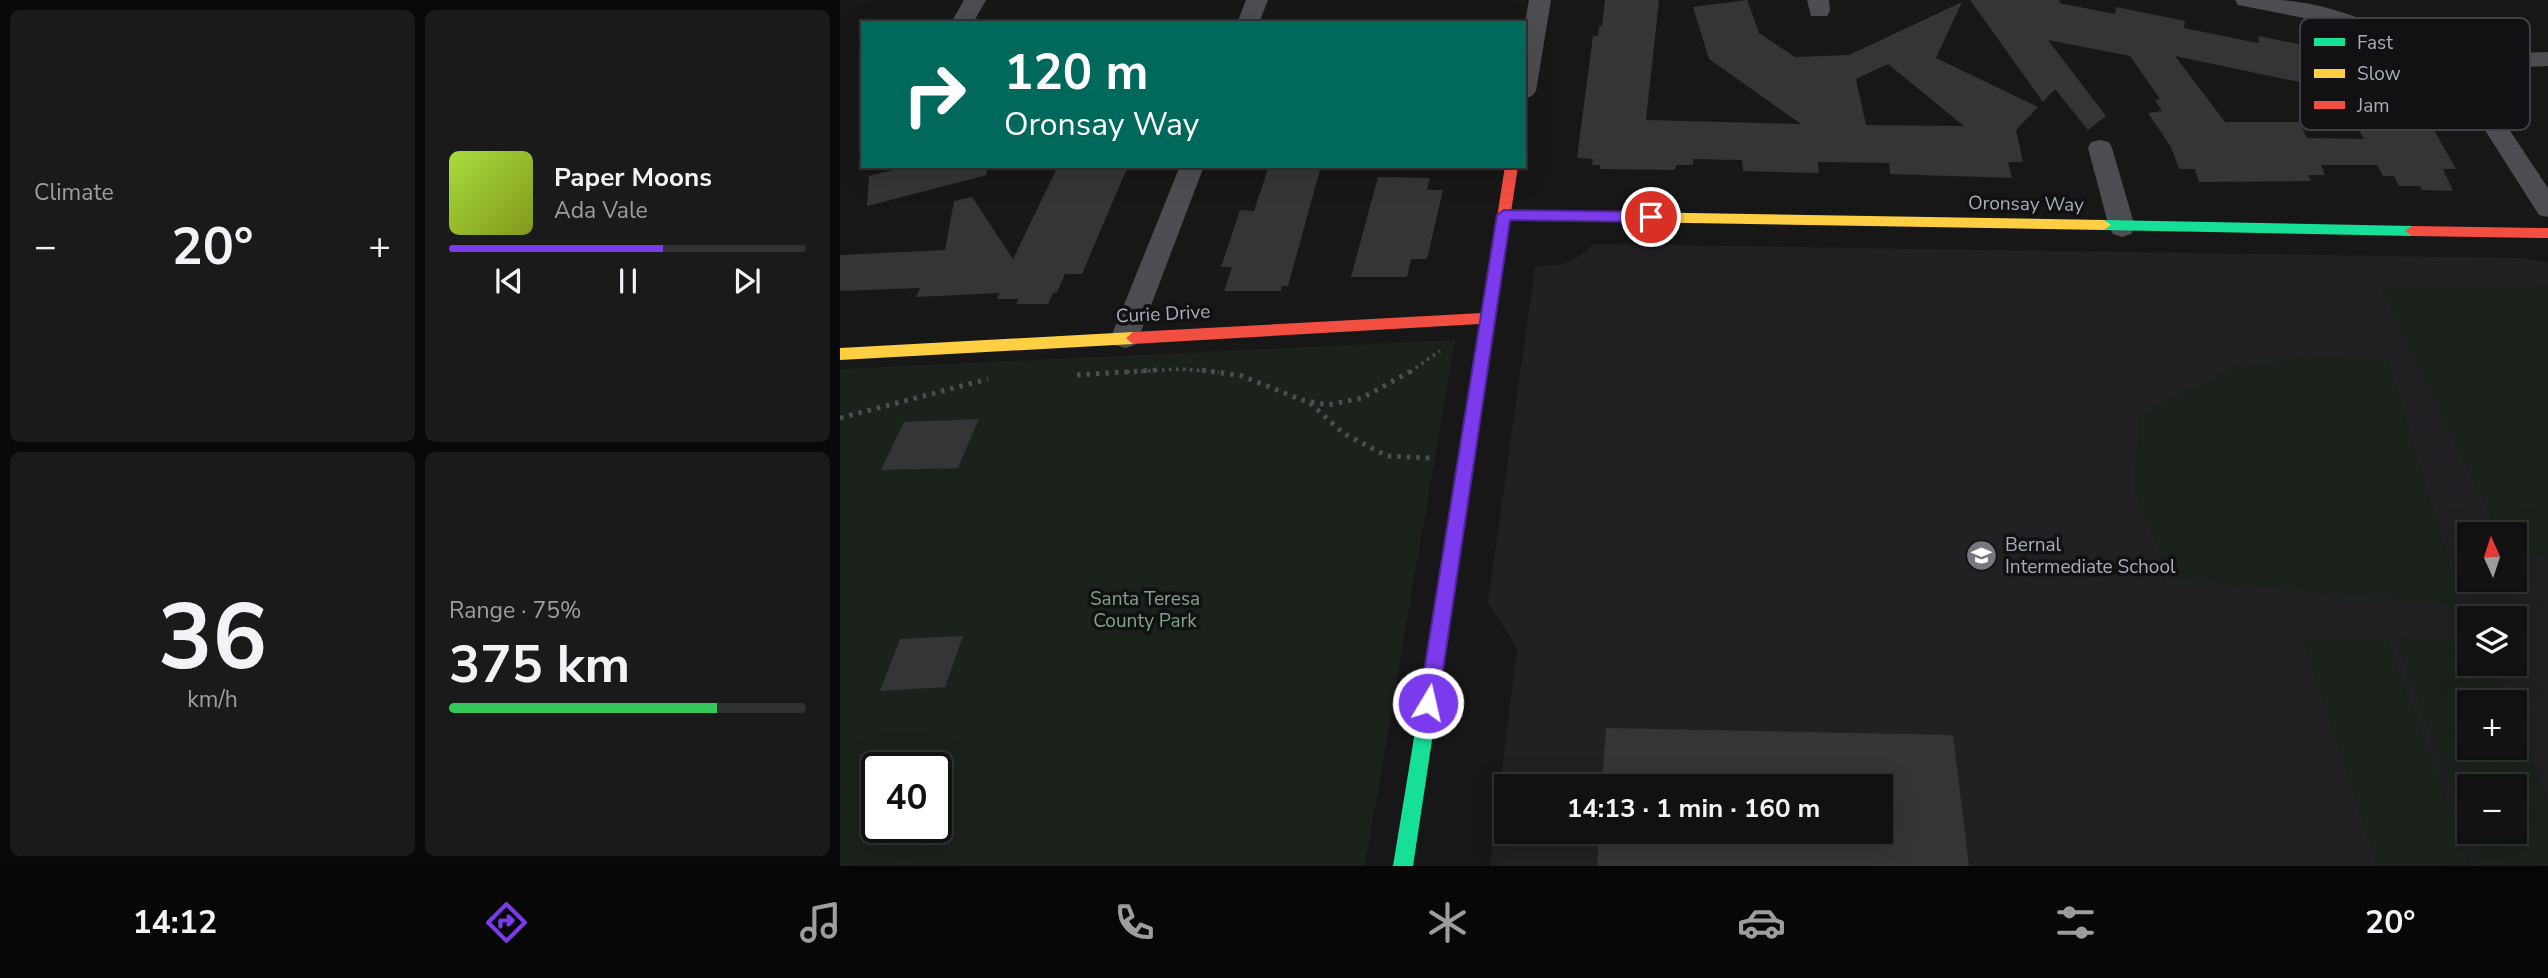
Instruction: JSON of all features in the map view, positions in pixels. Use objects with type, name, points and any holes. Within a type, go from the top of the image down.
[{"type":"street","points":[[963,21],[975,0]]},
{"type":"street","points":[[1249,21],[1256,0]]},
{"type":"street","points":[[1526,80],[1540,0]]},
{"type":"street","points":[[2246,0],[2330,18]]},
{"type":"street","points":[[2530,60],[2548,59]]},
{"type":"street","points":[[2497,130],[2548,208]]},
{"type":"street","points":[[2100,148],[2122,226]]},
{"type":"street","points":[[1125,338],[1191,168]]},
{"type":"street","points":[[1403,866],[1512,168]]},
{"type":"street","name":"Oronsay Way","points":[[1504,215],[2548,233]]},
{"type":"street","name":"Curie Drive","points":[[840,354],[1488,318]]},
{"type":"path","points":[[1074,375],[1198,370],[1241,376],[1309,402],[1330,406],[1385,389],[1450,345]]},
{"type":"path","points":[[840,418],[992,378]]},
{"type":"path","points":[[1309,402],[1343,433],[1387,456],[1466,459]]},
{"type":"shaded area","name":"Bernal Intermediate School","points":[[1592,244],[2522,258],[2548,262],[2548,866],[1490,866],[1494,834],[1494,844],[1893,844],[1893,774],[1501,774],[1517,648],[1488,603],[1535,267],[1563,264],[1587,252]]},
{"type":"green space","points":[[2379,286],[2548,287],[2548,557],[2527,556],[2527,522],[2493,522]]},
{"type":"green space","name":"Santa Teresa County Park","points":[[1455,340],[1365,866],[840,866],[840,369]]},
{"type":"green space","points":[[2316,357],[2388,359],[2462,605],[2171,579],[2134,490],[2139,416],[2231,368]]},
{"type":"green space","points":[[2302,638],[2387,639],[2457,826],[2457,844],[2464,844],[2472,866],[2377,866]]},
{"type":"green space","points":[[2395,639],[2457,641],[2457,676],[2495,676],[2501,690],[2457,690],[2457,760],[2527,760],[2527,751],[2548,801],[2548,866],[2481,866],[2473,844],[2527,844],[2527,774],[2457,774],[2457,803]]},
{"type":"building","points":[[1605,0],[1659,0],[1646,120],[1801,124],[1709,59],[1693,7],[1747,0],[1759,33],[1795,57],[1849,55],[1962,2],[1936,58],[2038,107],[2016,130],[2023,162],[2008,162],[2012,178],[1890,174],[1889,163],[1818,162],[1819,173],[1743,171],[1742,160],[1693,159],[1693,165],[1676,165],[1675,170],[1600,169],[1600,165],[1592,165],[1593,159],[1577,158],[1593,36],[1598,36],[1599,26],[1602,26]],"holes":[[[1888,64],[1964,126],[1866,125],[1856,79]]]},
{"type":"building","points":[[1970,0],[2060,0],[2059,3],[2115,14],[2116,7],[2185,21],[2184,28],[2258,43],[2259,36],[2300,44],[2300,82],[2175,56],[2225,122],[2299,122],[2300,130],[2303,130],[2307,138],[2364,139],[2359,130],[2434,130],[2456,169],[2443,169],[2453,191],[2399,186],[2394,176],[2383,176],[2377,165],[2321,165],[2325,175],[2308,175],[2311,181],[2199,182],[2195,169],[2179,169],[2171,147],[2148,113],[2162,111],[2155,100],[2160,99],[2130,56],[2048,40],[2106,116],[2088,130],[2055,89],[2043,102]]},
{"type":"building","points":[[986,168],[987,175],[867,206],[869,176],[898,169]]},
{"type":"building","points":[[1057,168],[1127,168],[1082,274],[1065,274],[1048,304],[1016,304],[1019,299],[997,299],[1000,293],[916,297],[920,288],[840,291],[840,255],[945,250],[954,201],[972,197],[1013,259]]},
{"type":"building","points":[[1268,168],[1320,168],[1288,286],[1282,286],[1281,291],[1224,291],[1232,267],[1221,267],[1240,210],[1254,211]]},
{"type":"building","points":[[1378,177],[1430,178],[1427,190],[1443,190],[1427,259],[1411,259],[1407,277],[1351,277]]},
{"type":"building","points":[[979,419],[958,468],[881,470],[904,422]]},
{"type":"building","points":[[963,636],[945,687],[880,691],[900,639]]},
{"type":"building","points":[[1606,728],[1953,735],[1969,866],[1597,866],[1598,844],[1893,844],[1893,774],[1603,774]]},
{"type":"traffic: fast","points":[[2104,225],[2412,231]]},
{"type":"traffic: fast","points":[[1403,866],[1453,548]]},
{"type":"traffic: slow","points":[[1504,215],[2104,225]]},
{"type":"traffic: slow","points":[[840,354],[1133,338]]},
{"type":"traffic: jam","points":[[1453,548],[1512,168]]},
{"type":"traffic: jam","points":[[2412,231],[2548,233]]},
{"type":"traffic: jam","points":[[1133,338],[1488,318]]},
{"type":"place","name":"Bernal Intermediate School","points":[[1982,556]]},
{"type":"route","points":[[1428,703],[1504,215],[1651,217]]}]
